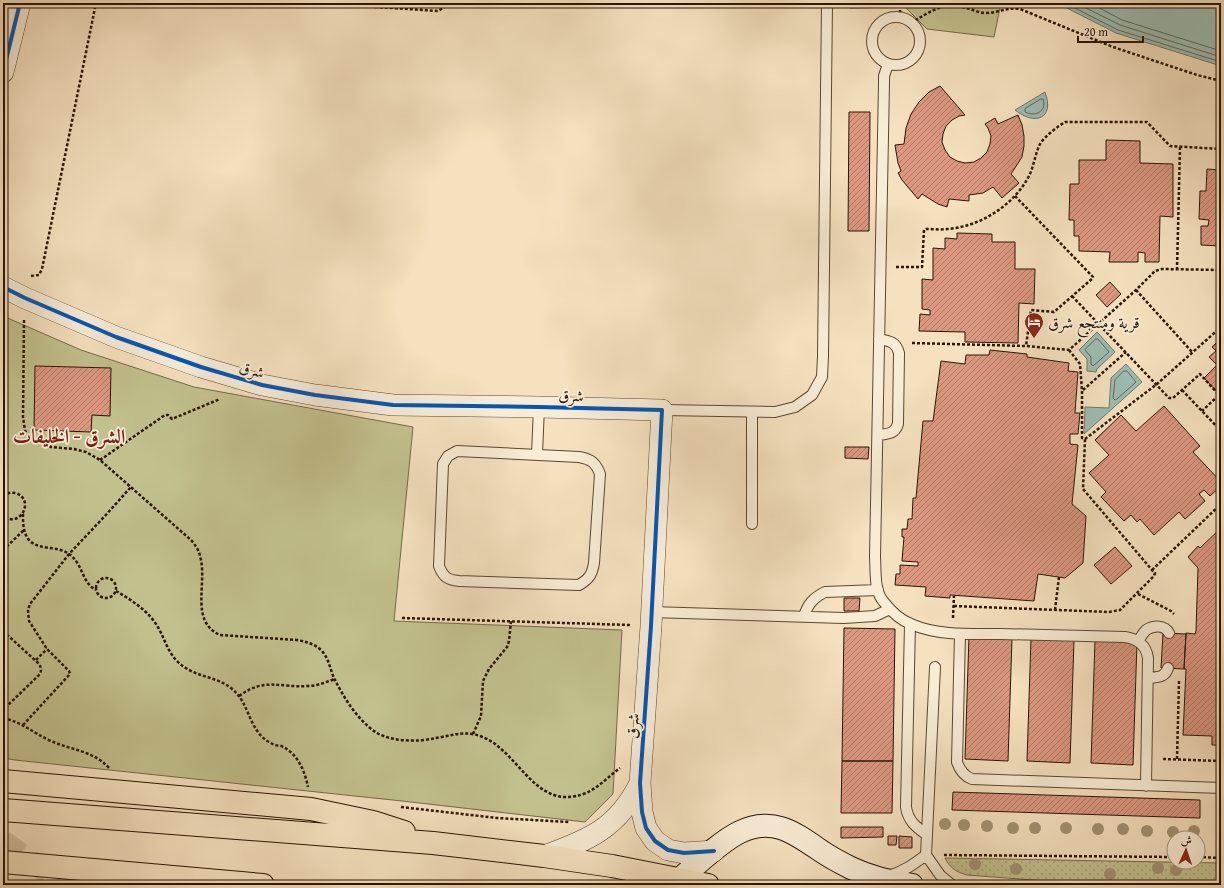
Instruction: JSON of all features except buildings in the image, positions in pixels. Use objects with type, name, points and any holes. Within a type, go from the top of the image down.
[{"type":"highway","points":[[3,781],[311,809],[373,822],[433,843]]},
{"type":"highway","points":[[3,810],[433,843],[544,856],[612,866],[708,885]]},
{"type":"highway","points":[[3,862],[263,885]]},
{"type":"street","points":[[3,72],[20,3]]},
{"type":"street","name":"شرق","points":[[3,287],[24,298],[116,338],[201,367],[262,384],[315,395],[393,405],[539,406],[662,410],[651,619],[640,774],[642,812],[646,828],[655,841],[668,850],[684,853],[714,851]]},
{"type":"street","name":"شرق","points":[[544,856],[579,843],[593,836],[609,824],[621,812],[634,795],[640,774]]},
{"type":"street","points":[[680,879],[740,832],[755,827],[768,826],[784,828],[795,833],[822,852],[850,868],[876,878],[912,885]]},
{"type":"lane","points":[[662,410],[774,412],[795,407],[812,395],[822,377],[827,3]]},
{"type":"lane","points":[[892,18],[900,18],[911,23],[919,35],[918,50],[915,56],[909,61],[895,65],[888,64],[881,60],[872,47],[872,39],[878,25],[884,20],[892,18]]},
{"type":"lane","points":[[888,64],[884,76],[880,267],[875,557],[878,590],[882,600],[900,618],[910,624],[925,629],[956,633],[1125,637],[1138,641],[1147,651],[1146,786]]},
{"type":"lane","points":[[878,435],[892,433],[898,424],[899,353],[898,348],[894,343],[879,339]]},
{"type":"lane","points":[[538,454],[539,406]]},
{"type":"lane","points":[[752,412],[752,524]]},
{"type":"lane","points":[[457,451],[538,454],[589,459],[596,465],[600,474],[594,564],[592,573],[587,580],[579,585],[459,581],[450,580],[443,575],[439,566],[442,489],[444,464],[448,456],[457,451]]},
{"type":"lane","points":[[804,616],[807,607],[812,600],[825,592],[878,590]]},
{"type":"lane","points":[[651,619],[804,616],[844,618],[875,616],[890,609]]},
{"type":"lane","points":[[910,624],[906,807],[907,815],[911,822],[927,835]]},
{"type":"lane","points":[[1138,641],[1147,630],[1154,626],[1163,627],[1167,629],[1169,633]]},
{"type":"lane","points":[[956,633],[957,762],[962,773],[972,779],[1221,788]]},
{"type":"lane","points":[[935,667],[926,855],[940,875],[952,885]]},
{"type":"lane","points":[[1148,678],[1163,676],[1168,668]]},
{"type":"lane","points":[[876,878],[903,871],[926,855]]},
{"type":"path","points":[[25,273],[32,276],[39,275],[42,269],[96,3]]},
{"type":"path","points":[[315,3],[438,12],[451,3]]},
{"type":"path","points":[[900,3],[900,18]]},
{"type":"path","points":[[911,23],[931,11],[949,5],[957,5],[977,12],[988,13],[1005,9],[1020,9],[1113,46],[1197,75],[1221,81]]},
{"type":"path","points":[[880,267],[922,267],[924,230],[948,229],[964,226],[992,214],[1004,206],[1015,196],[1030,174],[1040,143],[1065,122],[1147,122],[1170,146],[1221,149]]},
{"type":"path","points":[[1177,270],[1180,147]]},
{"type":"path","points":[[1015,196],[1093,275],[1093,278],[1054,312],[1031,310],[1026,346]]},
{"type":"path","points":[[1069,350],[1155,271],[1162,269],[1221,270]]},
{"type":"path","points":[[1136,290],[1193,353]]},
{"type":"path","points":[[1072,296],[1169,398],[1173,398],[1200,374],[1219,395],[1202,411]]},
{"type":"path","points":[[24,298],[22,418],[25,430],[35,440],[51,447],[74,449],[86,452],[100,460],[184,533],[196,547],[200,556],[202,565],[202,615],[210,629],[220,635],[306,642],[314,645],[321,650],[326,657],[334,678],[346,701],[356,713],[378,733],[402,740],[427,740],[462,733],[473,734],[492,741],[500,747],[538,787],[556,795],[576,795],[586,792],[623,765],[640,774]]},
{"type":"path","points":[[1085,439],[1157,384],[1221,327]]},
{"type":"path","points":[[894,343],[1026,346],[1069,350],[1080,364],[1082,391],[1082,438],[1085,439],[1084,489],[1155,573],[1154,576],[1120,610],[1109,612],[954,606]]},
{"type":"path","points":[[1082,391],[1126,352]]},
{"type":"path","points":[[1182,390],[1221,431]]},
{"type":"path","points":[[100,460],[165,414],[172,419],[220,400]]},
{"type":"path","points":[[3,485],[4,495],[11,492],[17,493],[25,502],[23,514],[24,530],[28,539],[39,546],[54,547],[69,554],[80,565],[88,584],[96,590],[98,595],[103,598],[108,599],[113,596],[116,592],[117,586],[110,578],[104,578],[99,580],[96,585],[96,590]]},
{"type":"path","points":[[23,724],[70,674],[70,671],[47,650],[29,621],[28,610],[30,604],[69,554],[131,487]]},
{"type":"path","points":[[1152,570],[1221,504]]},
{"type":"path","points":[[3,516],[12,519],[18,518],[23,514]]},
{"type":"path","points":[[3,550],[24,530]]},
{"type":"path","points":[[1055,610],[1059,577]]},
{"type":"path","points":[[116,592],[139,606],[150,616],[159,628],[169,651],[183,667],[191,672],[220,682],[230,688],[247,708],[263,738],[290,751],[299,762],[305,774],[311,809]]},
{"type":"path","points":[[954,596],[956,633]]},
{"type":"path","points":[[402,618],[511,622],[651,619]]},
{"type":"path","points":[[473,734],[481,716],[483,681],[489,669],[507,647],[511,622]]},
{"type":"path","points":[[3,631],[36,660],[41,667],[40,674],[3,710]]},
{"type":"path","points":[[36,660],[47,650]]},
{"type":"path","points":[[1177,759],[1179,676]]},
{"type":"path","points":[[238,696],[254,687],[262,685],[307,686],[317,685],[334,678]]},
{"type":"path","points":[[3,718],[23,724],[51,741],[98,758],[108,767],[127,793]]},
{"type":"path","points":[[1146,758],[1221,761]]},
{"type":"path","points":[[926,855],[1166,857]]},
{"type":"path","points":[[1206,857],[1221,858]]},
{"type":"shaded area","points":[[850,3],[1001,3],[994,37],[927,29],[905,7],[850,8]]},
{"type":"shaded area","points":[[3,316],[81,350],[194,387],[413,427],[394,621],[622,630],[613,794],[585,822],[3,758]]},
{"type":"shaded area","points":[[945,858],[1166,862],[1166,870],[1206,870],[1206,863],[1221,863],[1221,885],[1099,885],[967,875],[954,869]]},
{"type":"water","points":[[1057,3],[1221,3],[1221,66],[1116,33]]},
{"type":"water","points":[[1045,92],[1047,108],[1045,114],[1041,117],[1030,118],[1015,110]]},
{"type":"water","points":[[1097,332],[1115,352],[1097,369],[1096,372],[1087,371],[1087,359],[1079,350]]},
{"type":"water","points":[[1126,364],[1142,382],[1084,434],[1085,407],[1109,408],[1111,378]]},
{"type":"tunnel","points":[[3,841],[64,885]]},
{"type":"cycle path","points":[[3,72],[20,3]]},
{"type":"cycle path","points":[[3,287],[116,337],[201,367],[262,385],[315,395],[393,405],[662,410],[651,626],[640,783],[642,812],[646,828],[655,841],[668,850],[684,853],[714,851]]},
{"type":"place","name":"قرية ومنتجع شرق","points":[[1034,339]]},
{"type":"district","name":"الشرق - الخليفات","points":[[69,435]]}]
